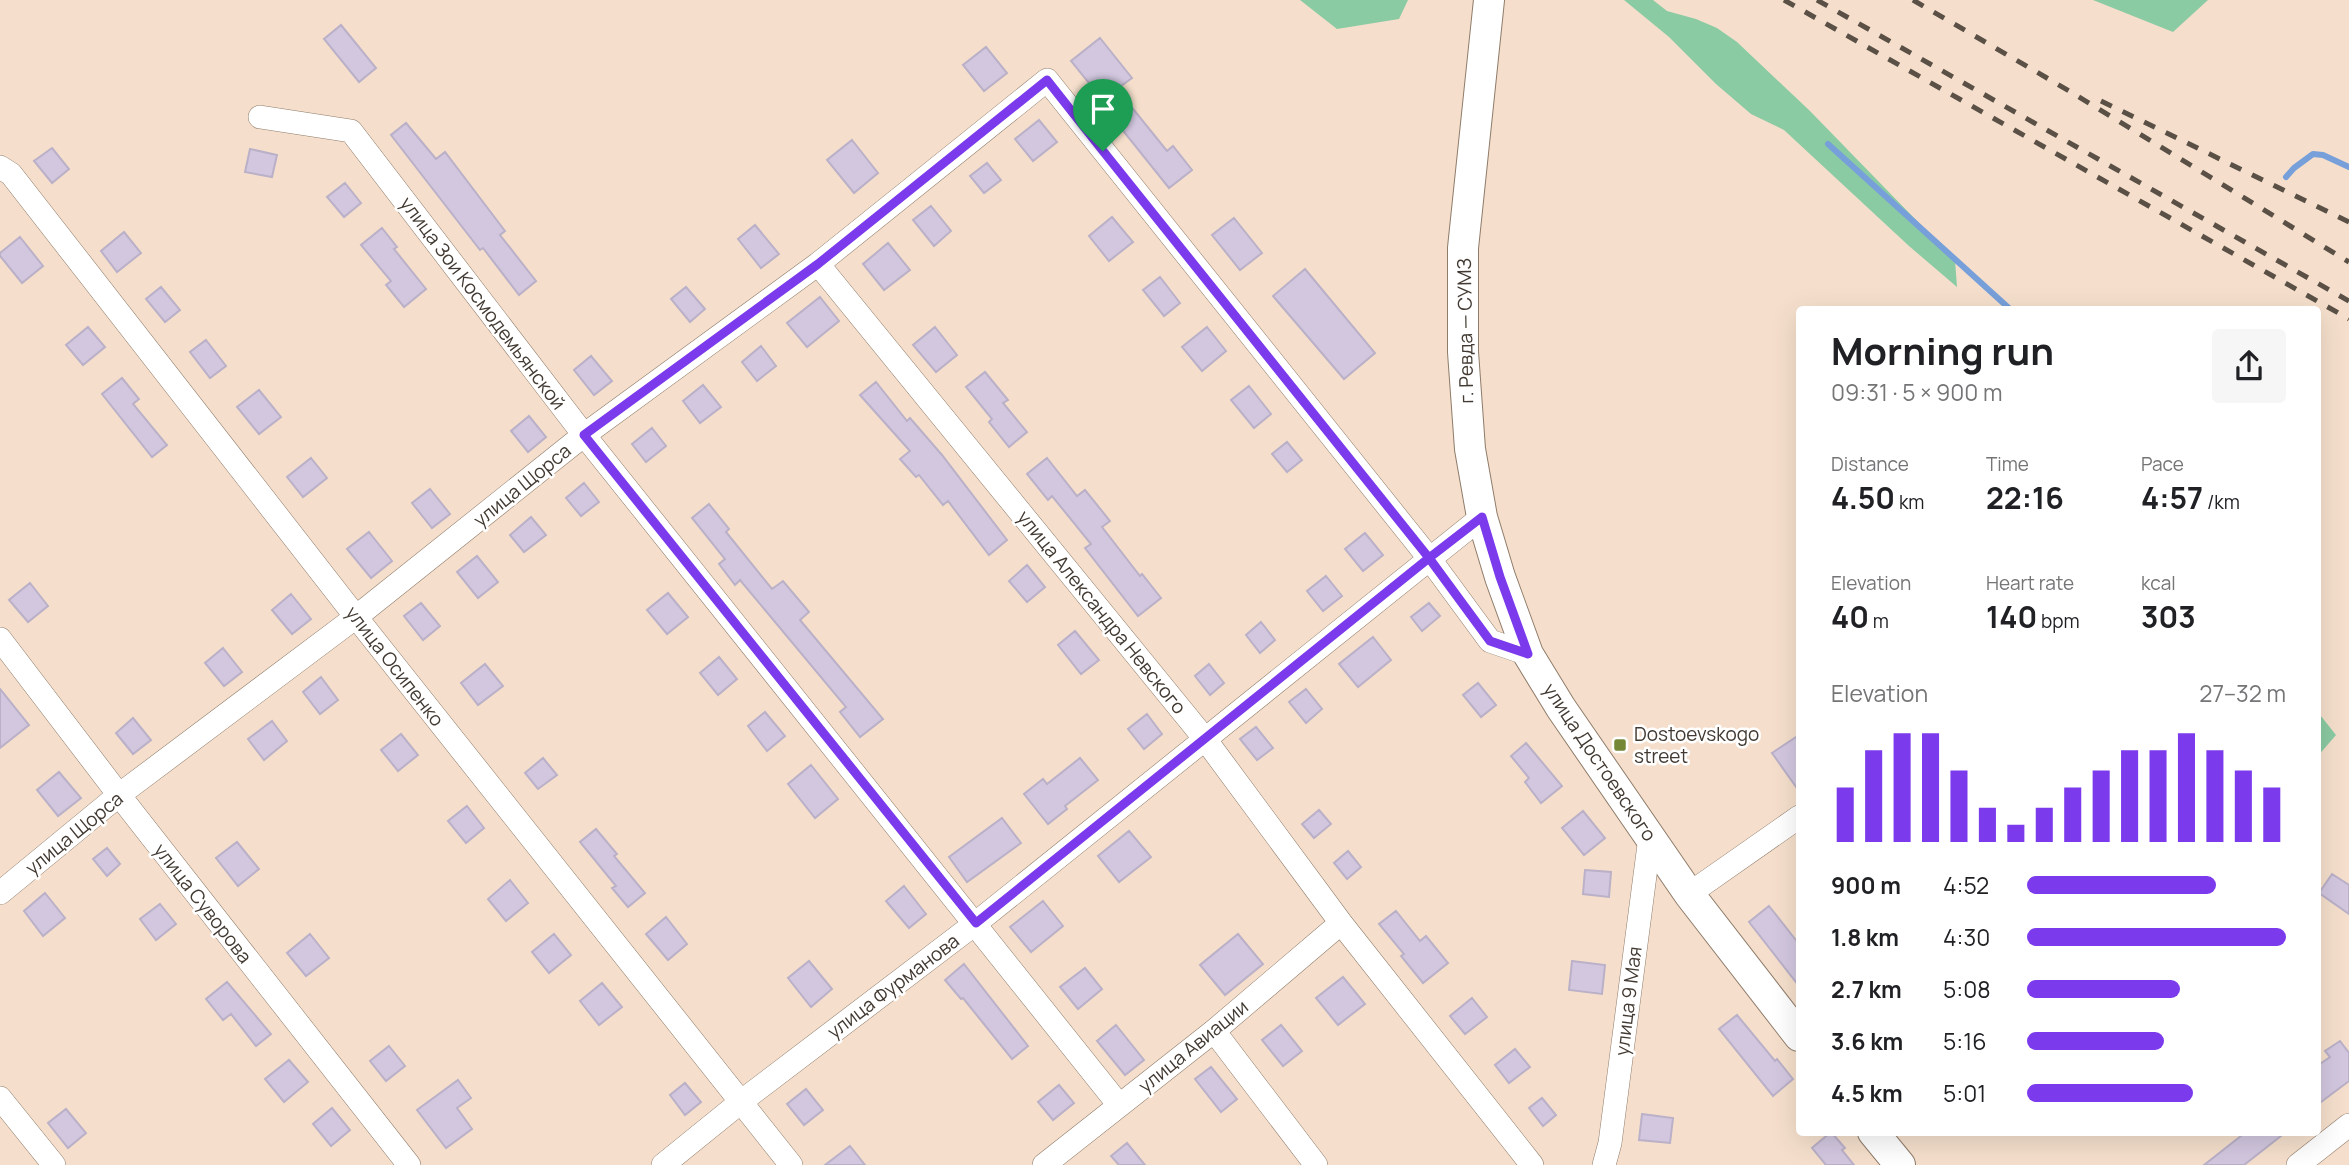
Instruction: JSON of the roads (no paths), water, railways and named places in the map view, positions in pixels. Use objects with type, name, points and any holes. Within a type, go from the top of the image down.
[{"type":"main road","name":"г. Ревда — СУМЗ","points":[[1489,0],[1463,247],[1463,352],[1470,449],[1482,517],[1528,654]]},
{"type":"main road","name":"улица Достоевского","points":[[1528,654],[1561,708],[1689,894],[1796,1032]]},
{"type":"main road","points":[[1876,1136],[1900,1165]]},
{"type":"street","name":"улица Щорса","points":[[0,893],[119,795],[356,617],[584,435],[818,264],[1047,80],[1429,558]]},
{"type":"street","name":"улица Зои Космодемьянской","points":[[260,117],[351,131],[584,435],[1119,1105]]},
{"type":"street","name":"улица Осипенко","points":[[0,167],[11,174],[356,617],[791,1165]]},
{"type":"street","name":"улица Александра Невского","points":[[818,264],[1205,739],[1341,923],[1532,1165]]},
{"type":"street","name":"улица Фурманова","points":[[663,1165],[742,1101],[976,923],[1482,517]]},
{"type":"street","points":[[1429,558],[1490,641],[1528,654]]},
{"type":"street","name":"улица Суворова","points":[[0,639],[409,1165]]},
{"type":"street","points":[[1689,894],[1796,819]]},
{"type":"street","name":"улица 9 Мая","points":[[1604,1165],[1610,1143],[1650,837]]},
{"type":"street","name":"улица Авиации","points":[[1044,1165],[1214,1031],[1341,923]]},
{"type":"street","points":[[1214,1031],[1317,1165]]},
{"type":"street","points":[[0,1098],[54,1165]]},
{"type":"street","points":[[2298,1165],[2349,1125]]},
{"type":"waterway","points":[[1828,144],[2007,306]]},
{"type":"waterway","points":[[2286,177],[2313,154],[2323,155],[2349,167]]},
{"type":"railway","points":[[1784,0],[2349,319]]},
{"type":"railway","points":[[1817,0],[2349,301]]},
{"type":"railway","points":[[1913,0],[2071,92],[2349,262]]},
{"type":"railway","points":[[2101,101],[2349,222]]},
{"type":"place","name":"Dostoevskogo street","points":[[1620,745]]}]
